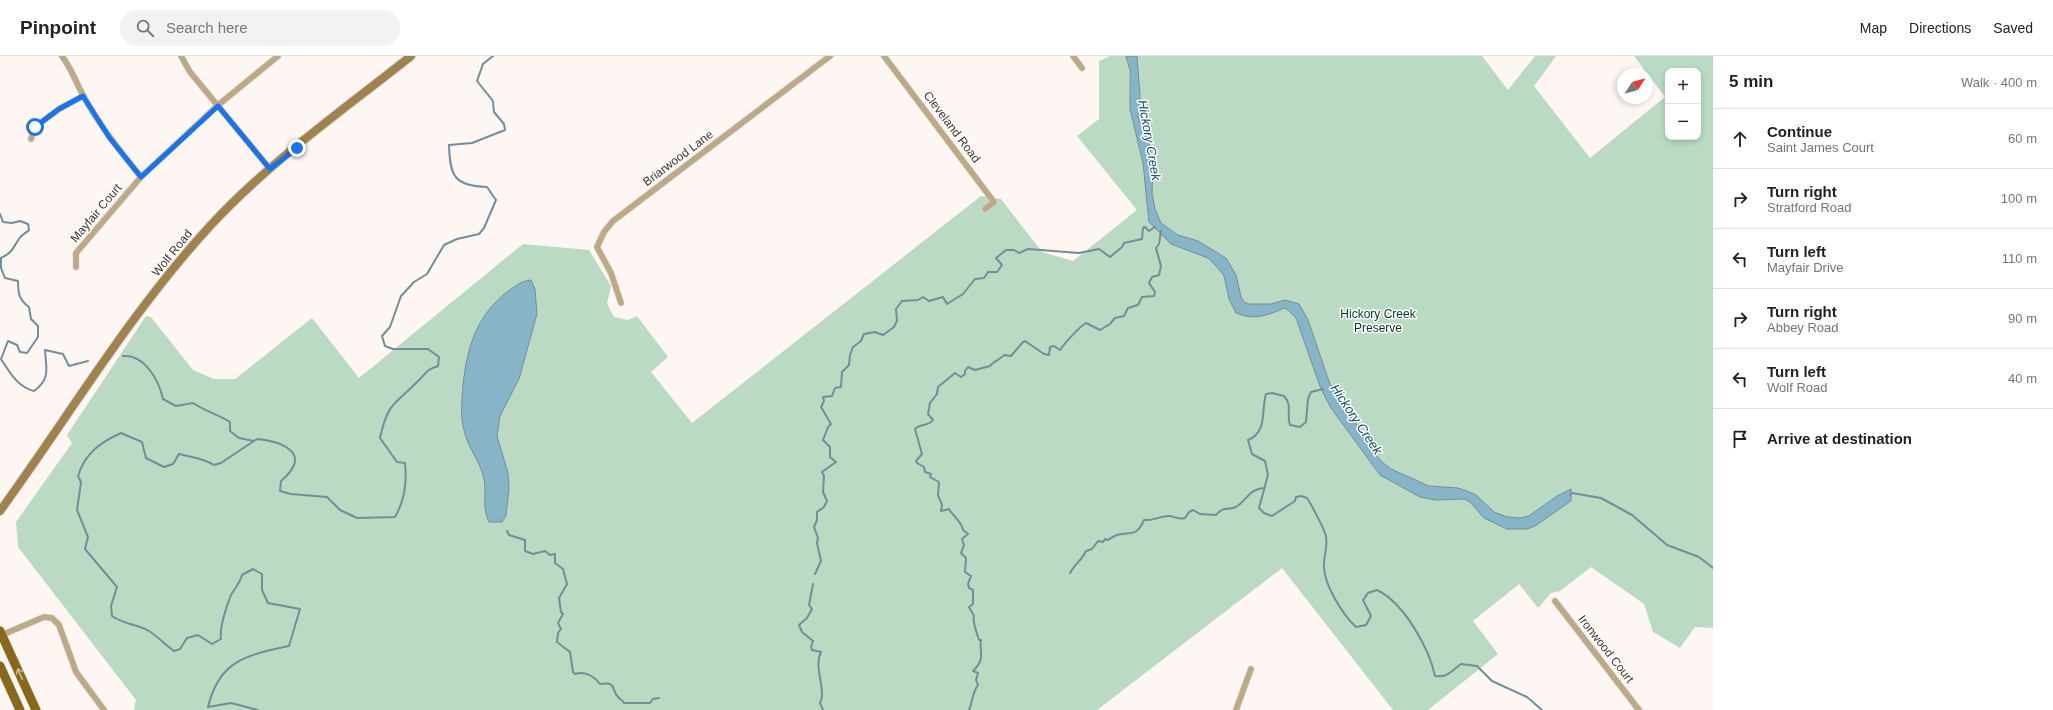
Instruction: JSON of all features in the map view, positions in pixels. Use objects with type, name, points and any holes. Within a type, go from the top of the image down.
[{"type":"main road","name":"Wolf Road","points":[[0,511],[96,371],[166,280],[210,226],[270,169],[411,56]]},
{"type":"main road","points":[[1,633],[36,710]]},
{"type":"main road","points":[[0,666],[20,710]]},
{"type":"street","points":[[62,56],[71,68],[83,96],[109,137],[141,177]]},
{"type":"street","points":[[181,56],[190,72],[270,169]]},
{"type":"street","name":"Mayfair Court","points":[[76,267],[76,254],[141,177],[218,106],[278,56]]},
{"type":"street","name":"Briarwood Lane","points":[[621,304],[612,273],[597,246],[604,232],[613,221],[830,56]]},
{"type":"street","name":"Cleveland Road","points":[[884,56],[994,202],[985,209]]},
{"type":"street","points":[[1072,56],[1082,68]]},
{"type":"street","points":[[31,138],[35,127],[59,109],[83,96]]},
{"type":"street","name":"Ironwood Court","points":[[1555,601],[1639,710]]},
{"type":"street","points":[[1,633],[44,617],[52,618],[58,625],[76,672],[104,710]]},
{"type":"street","points":[[1236,710],[1251,669]]},
{"type":"green space","name":"Hickory Creek Preserve","points":[[1110,56],[1482,56],[1508,90],[1535,56],[1556,56],[1534,86],[1590,158],[1665,97],[1653,81],[1653,68],[1643,68],[1634,56],[1713,56],[1713,628],[1695,627],[1680,648],[1653,632],[1644,604],[1591,567],[1560,591],[1551,593],[1538,608],[1519,584],[1473,621],[1498,654],[1428,710],[1393,710],[1282,568],[1097,710],[134,710],[136,700],[18,547],[16,522],[72,443],[67,435],[146,316],[151,317],[193,370],[214,379],[235,379],[312,318],[359,378],[523,244],[589,250],[611,286],[607,304],[614,317],[628,320],[637,316],[668,357],[651,372],[692,423],[981,196],[1001,199],[1042,252],[1073,261],[1137,210],[1077,136],[1099,119],[1099,61]],"holes":[[[1129,62],[1131,65],[1146,181],[1144,178],[1143,163],[1130,109]]]},
{"type":"water","points":[[1126,56],[1137,56],[1140,96],[1138,117],[1149,140],[1153,167],[1152,193],[1155,209],[1161,223],[1178,235],[1198,241],[1226,258],[1236,275],[1241,297],[1244,302],[1249,304],[1271,304],[1285,300],[1299,304],[1308,320],[1330,384],[1352,419],[1367,437],[1374,452],[1382,462],[1391,469],[1429,486],[1458,488],[1467,491],[1476,495],[1494,512],[1507,517],[1520,518],[1529,516],[1557,496],[1571,489],[1571,501],[1535,526],[1527,529],[1507,529],[1484,518],[1470,502],[1464,499],[1436,500],[1420,497],[1380,475],[1331,408],[1321,389],[1296,318],[1285,308],[1267,315],[1255,317],[1249,317],[1236,313],[1229,299],[1224,276],[1217,267],[1208,258],[1171,244],[1149,222],[1143,163],[1130,109],[1130,70]]},
{"type":"water","points":[[531,280],[535,289],[537,314],[519,379],[500,416],[497,436],[508,473],[509,488],[506,516],[502,522],[489,522],[485,511],[485,487],[483,475],[468,442],[463,424],[463,385],[467,358],[475,334],[481,322],[496,301],[521,283]]},
{"type":"waterway","points":[[258,710],[231,703],[208,707],[213,691],[219,679],[227,669],[248,657],[289,646],[300,609],[268,603],[262,590],[262,574],[253,569],[242,575],[239,583],[231,595],[222,623],[221,639],[212,644],[198,635],[187,638],[180,649],[174,651],[149,631],[117,619],[112,616],[111,606],[117,587],[85,549],[88,537],[77,510],[81,482],[78,476],[89,455],[100,444],[121,433],[142,442],[146,458],[164,467],[173,464],[179,454],[201,459],[214,465],[221,463],[257,439],[277,443],[286,447],[292,451],[295,457],[294,464],[290,472],[281,481],[280,491],[291,494],[327,497],[340,510],[357,518],[395,517],[403,497],[406,477],[405,463],[397,462],[380,438],[383,426],[386,417],[394,404],[427,372],[438,366],[439,357],[428,349],[393,349],[385,346],[382,336],[390,327],[401,296],[414,282],[427,274],[444,245],[457,239],[479,234],[484,228],[496,200],[487,187],[467,184],[456,177],[451,164],[449,145],[472,143],[505,130],[504,124],[494,112],[493,101],[477,81],[483,64],[493,56]]},
{"type":"waterway","points":[[0,214],[3,222],[12,223],[20,221],[28,224],[29,230],[22,235],[10,252],[1,258],[1,268],[5,278],[18,281],[20,296],[23,302],[29,307],[31,319],[38,326],[38,337],[27,353],[20,352],[17,345],[8,341],[1,359],[19,383],[34,391],[39,387],[45,378],[45,350],[63,354],[69,366],[88,361]]},
{"type":"waterway","points":[[815,574],[821,561],[817,543],[818,538],[814,527],[817,520],[817,512],[824,507],[827,501],[823,492],[824,476],[822,472],[836,462],[830,457],[830,447],[823,440],[828,427],[831,424],[821,407],[824,401],[823,397],[832,396],[835,388],[841,387],[842,372],[849,365],[853,347],[861,341],[864,334],[875,332],[883,335],[894,327],[897,321],[896,309],[902,301],[918,300],[923,297],[929,301],[943,297],[947,304],[963,294],[975,279],[984,278],[988,272],[997,272],[1002,265],[996,258],[1006,250],[1014,250],[1019,253],[1028,249],[1079,253],[1099,249],[1110,257],[1122,247],[1124,243],[1142,239],[1143,228],[1145,227],[1149,231],[1155,227]]},
{"type":"waterway","points":[[969,710],[978,685],[976,680],[978,673],[973,671],[981,659],[981,640],[979,640],[974,624],[974,616],[969,607],[973,604],[973,590],[969,588],[968,584],[971,576],[965,572],[966,558],[961,553],[964,545],[962,539],[968,534],[963,530],[961,524],[949,509],[941,511],[942,505],[938,495],[939,482],[930,477],[931,474],[925,472],[924,467],[916,461],[922,454],[915,429],[919,426],[929,424],[933,420],[928,414],[930,403],[937,394],[938,387],[955,373],[961,377],[965,374],[968,367],[975,370],[990,366],[1004,355],[1011,356],[1025,341],[1044,354],[1049,355],[1050,347],[1054,346],[1060,350],[1076,331],[1086,323],[1100,330],[1110,324],[1115,318],[1124,316],[1128,308],[1138,305],[1142,297],[1154,296],[1155,292],[1149,283],[1152,277],[1159,275],[1161,266],[1156,248],[1159,244],[1161,231]]},
{"type":"waterway","points":[[123,356],[138,359],[150,370],[158,384],[163,399],[176,406],[193,403],[230,422],[230,431],[239,438],[254,441]]},
{"type":"waterway","points":[[1323,389],[1311,392],[1308,399],[1306,422],[1300,427],[1290,425],[1289,407],[1284,396],[1272,393],[1266,394],[1263,420],[1259,432],[1248,440],[1252,454],[1265,461],[1268,475],[1259,508],[1264,513],[1272,516],[1295,501],[1296,497],[1301,496],[1307,498],[1325,534],[1326,545],[1324,568],[1331,591],[1340,608],[1356,627],[1366,625],[1371,616],[1363,600],[1368,593],[1377,590],[1397,605],[1414,627],[1427,653],[1435,676],[1446,675],[1461,664],[1477,666],[1492,681],[1527,697],[1542,710]]},
{"type":"waterway","points":[[1070,573],[1086,551],[1092,549],[1098,541],[1103,542],[1105,539],[1108,540],[1117,535],[1136,532],[1144,520],[1167,516],[1183,519],[1193,510],[1200,514],[1216,515],[1221,510],[1236,507],[1251,493],[1258,489],[1264,488]]},
{"type":"waterway","name":"Hickory Creek","points":[[1570,495],[1572,493],[1601,498],[1632,515],[1667,545],[1699,557],[1713,568]]},
{"type":"waterway","points":[[507,531],[509,535],[525,540],[525,551],[533,554],[545,551],[550,555],[555,554],[555,563],[563,569],[567,584],[559,598],[561,612],[563,614],[558,623],[561,629],[558,633],[557,642],[570,652],[573,672],[575,674],[582,673],[589,675],[600,684],[606,683],[612,685],[616,695],[624,703],[650,703],[653,699],[659,698]]},
{"type":"waterway","points":[[813,584],[809,605],[812,609],[807,618],[799,625],[802,632],[813,641],[811,647],[812,650],[821,652],[818,665],[822,692],[820,703],[823,710]]},
{"type":"route","points":[[35,127],[59,109],[83,96],[109,137],[141,177],[218,106],[270,169],[297,148]]}]
